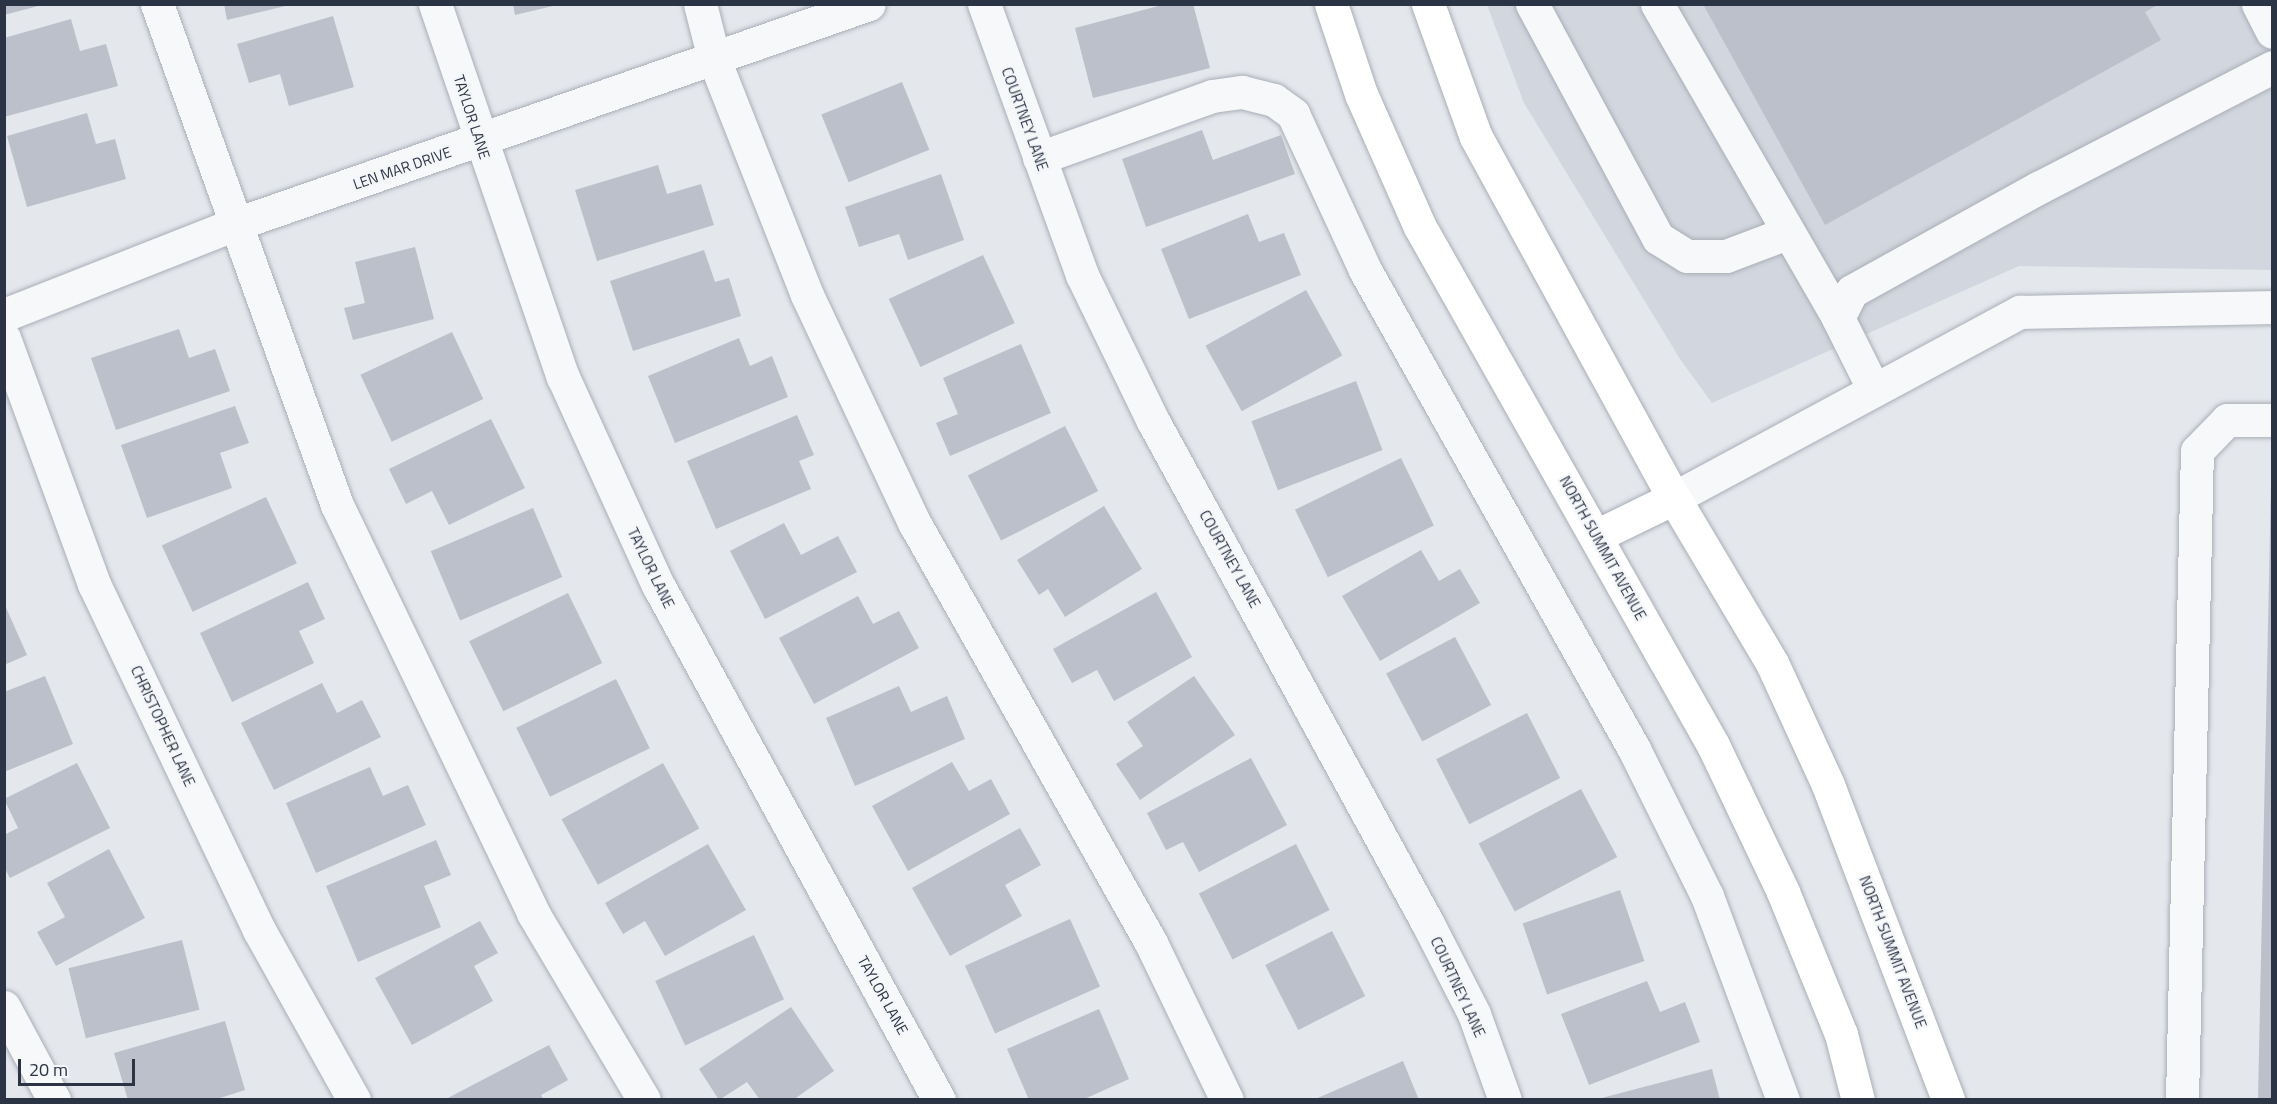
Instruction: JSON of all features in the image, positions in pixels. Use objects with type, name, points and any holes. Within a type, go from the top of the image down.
[{"type":"main road","name":"NORTH SUMMIT AVENUE","points":[[1331,4],[1361,94],[1420,227],[1713,745],[1783,892],[1841,1034],[1858,1100]]},
{"type":"main road","name":"NORTH SUMMIT AVENUE","points":[[1428,4],[1476,137],[1674,498],[1772,663],[1828,785],[1948,1100]]},
{"type":"main road","points":[[1596,536],[1674,498]]},
{"type":"street","points":[[158,4],[233,225],[337,505],[533,913],[644,1100]]},
{"type":"street","name":"TAYLOR LANE","points":[[435,4],[480,142],[563,376],[658,585],[939,1100]]},
{"type":"street","points":[[700,4],[714,59],[807,296],[915,524],[1151,943],[1227,1100]]},
{"type":"street","name":"LEN MAR DRIVE","points":[[4,315],[233,225],[480,142],[869,4]]},
{"type":"street","name":"COURTNEY LANE","points":[[984,4],[1082,275],[1153,421],[1427,921],[1474,1014],[1505,1100]]},
{"type":"street","points":[[1532,4],[1658,238],[1687,256],[1726,256],[1787,232]]},
{"type":"street","points":[[1657,4],[1838,318],[1875,390]]},
{"type":"street","points":[[2258,4],[2272,32]]},
{"type":"street","points":[[1838,318],[1852,291],[2272,67]]},
{"type":"street","points":[[1039,158],[1212,96],[1242,92],[1274,100],[1293,114],[1365,270],[1655,791],[1707,896],[1783,1100]]},
{"type":"street","points":[[1674,498],[2020,312],[2272,307]]},
{"type":"street","name":"CHRISTOPHER LANE","points":[[4,338],[94,584],[259,930],[354,1100]]},
{"type":"street","points":[[2182,1100],[2197,451],[2227,420],[2272,420]]},
{"type":"street","points":[[4,1007],[54,1100]]},
{"type":"shaded area","points":[[1487,5],[2272,5],[2272,270],[2019,266],[1712,403],[1680,359],[1524,103]]},
{"type":"building","points":[[4,4],[42,4],[42,5],[4,15]]},
{"type":"building","points":[[224,4],[290,4],[290,5],[227,20]]},
{"type":"building","points":[[513,4],[556,4],[557,5],[515,15]]},
{"type":"building","points":[[1166,4],[1193,4],[1210,68],[1093,98],[1075,28]]},
{"type":"building","points":[[1703,4],[2159,4],[2145,12],[2161,40],[1825,225]]},
{"type":"building","points":[[333,16],[354,87],[289,106],[280,74],[249,83],[237,44]]},
{"type":"building","points":[[71,19],[80,51],[106,44],[118,86],[4,117],[4,38]]},
{"type":"building","points":[[902,82],[929,150],[849,182],[821,115]]},
{"type":"building","points":[[87,113],[96,144],[115,139],[126,179],[27,207],[7,136]]},
{"type":"building","points":[[1202,130],[1213,160],[1281,135],[1295,174],[1146,227],[1122,159]]},
{"type":"building","points":[[658,165],[667,194],[701,184],[714,225],[597,261],[575,190]]},
{"type":"building","points":[[941,174],[964,240],[908,260],[899,234],[859,247],[845,207]]},
{"type":"building","points":[[1248,214],[1259,242],[1284,233],[1301,275],[1189,319],[1161,249]]},
{"type":"building","points":[[415,247],[434,319],[353,340],[344,308],[365,303],[355,262]]},
{"type":"building","points":[[704,250],[715,282],[729,278],[741,316],[633,351],[610,281]]},
{"type":"building","points":[[983,255],[1015,323],[920,367],[889,299]]},
{"type":"building","points":[[1306,290],[1342,356],[1242,411],[1205,346]]},
{"type":"building","points":[[179,329],[189,358],[215,349],[230,391],[116,430],[91,358]]},
{"type":"building","points":[[452,332],[483,399],[392,442],[360,375]]},
{"type":"building","points":[[739,338],[750,366],[772,356],[788,397],[675,443],[648,376]]},
{"type":"building","points":[[1021,344],[1051,413],[950,456],[936,423],[958,414],[943,378]]},
{"type":"building","points":[[1356,381],[1383,450],[1278,490],[1251,421]]},
{"type":"building","points":[[235,406],[249,443],[220,453],[232,488],[147,518],[121,445]]},
{"type":"building","points":[[797,415],[814,455],[799,461],[811,489],[716,529],[687,461]]},
{"type":"building","points":[[491,419],[525,488],[449,525],[432,491],[406,504],[389,469]]},
{"type":"building","points":[[1065,426],[1098,491],[1001,541],[968,475]]},
{"type":"building","points":[[1401,458],[1434,525],[1328,577],[1295,510]]},
{"type":"building","points":[[2271,484],[2272,1100],[2258,1100]]},
{"type":"building","points":[[266,497],[297,563],[193,612],[162,546]]},
{"type":"building","points":[[1104,506],[1142,569],[1065,617],[1048,589],[1039,595],[1017,560]]},
{"type":"building","points":[[533,508],[562,577],[460,620],[431,551]]},
{"type":"building","points":[[784,523],[801,555],[838,536],[857,572],[765,619],[730,551]]},
{"type":"building","points":[[1421,550],[1439,581],[1460,569],[1480,603],[1380,661],[1342,596]]},
{"type":"building","points":[[308,582],[325,619],[299,631],[314,663],[232,702],[200,633]]},
{"type":"building","points":[[1156,592],[1192,657],[1114,701],[1097,670],[1072,683],[1053,649]]},
{"type":"building","points":[[568,593],[602,663],[503,711],[469,641]]},
{"type":"building","points":[[858,596],[873,624],[899,611],[919,648],[814,704],[779,638]]},
{"type":"building","points":[[4,603],[27,655],[4,665]]},
{"type":"building","points":[[1455,637],[1491,705],[1422,742],[1386,674]]},
{"type":"building","points":[[45,676],[73,744],[4,772],[4,692]]},
{"type":"building","points":[[1194,676],[1235,735],[1140,800],[1116,764],[1143,746],[1127,722]]},
{"type":"building","points":[[616,679],[650,748],[550,797],[516,728]]},
{"type":"building","points":[[322,683],[337,713],[362,700],[381,737],[274,790],[241,723]]},
{"type":"building","points":[[899,686],[911,712],[947,696],[965,739],[855,786],[826,718]]},
{"type":"building","points":[[1527,713],[1560,778],[1469,824],[1436,759]]},
{"type":"building","points":[[1251,758],[1287,825],[1199,872],[1183,842],[1166,850],[1147,813]]},
{"type":"building","points":[[952,762],[969,791],[991,779],[1010,814],[908,871],[872,806]]},
{"type":"building","points":[[77,763],[110,828],[10,878],[4,867],[4,835],[18,828],[4,799]]},
{"type":"building","points":[[663,763],[699,829],[598,885],[562,819]]},
{"type":"building","points":[[370,767],[383,796],[408,785],[426,825],[316,873],[286,803]]},
{"type":"building","points":[[1581,789],[1617,857],[1515,911],[1479,843]]},
{"type":"building","points":[[1020,828],[1041,865],[1005,885],[1022,916],[950,956],[912,888]]},
{"type":"building","points":[[436,840],[451,875],[424,886],[441,927],[358,962],[326,886]]},
{"type":"building","points":[[708,844],[746,910],[665,956],[645,921],[623,934],[605,903]]},
{"type":"building","points":[[1296,844],[1330,910],[1232,959],[1199,893]]},
{"type":"building","points":[[109,849],[145,918],[56,966],[37,932],[65,917],[47,883]]},
{"type":"building","points":[[1620,890],[1644,961],[1547,994],[1523,924]]},
{"type":"building","points":[[1070,919],[1100,987],[995,1033],[965,966]]},
{"type":"building","points":[[480,921],[498,953],[474,966],[493,1001],[412,1045],[375,978]]},
{"type":"building","points":[[1332,931],[1365,996],[1298,1030],[1265,965]]},
{"type":"building","points":[[754,935],[784,999],[685,1045],[655,981]]},
{"type":"building","points":[[182,940],[199,1010],[86,1038],[68,968]]},
{"type":"building","points":[[1647,981],[1660,1012],[1685,1002],[1700,1042],[1589,1085],[1561,1014]]},
{"type":"building","points":[[791,1007],[834,1071],[793,1100],[760,1100],[747,1082],[719,1100],[699,1069]]},
{"type":"building","points":[[1099,1009],[1129,1079],[1082,1100],[1029,1100],[1007,1049]]},
{"type":"building","points":[[225,1021],[245,1090],[214,1100],[128,1100],[114,1053]]},
{"type":"building","points":[[549,1045],[568,1080],[541,1095],[544,1100],[444,1100]]},
{"type":"building","points":[[1403,1061],[1419,1100],[1313,1100]]},
{"type":"building","points":[[1712,1069],[1720,1100],[1598,1100],[1598,1099]]}]
